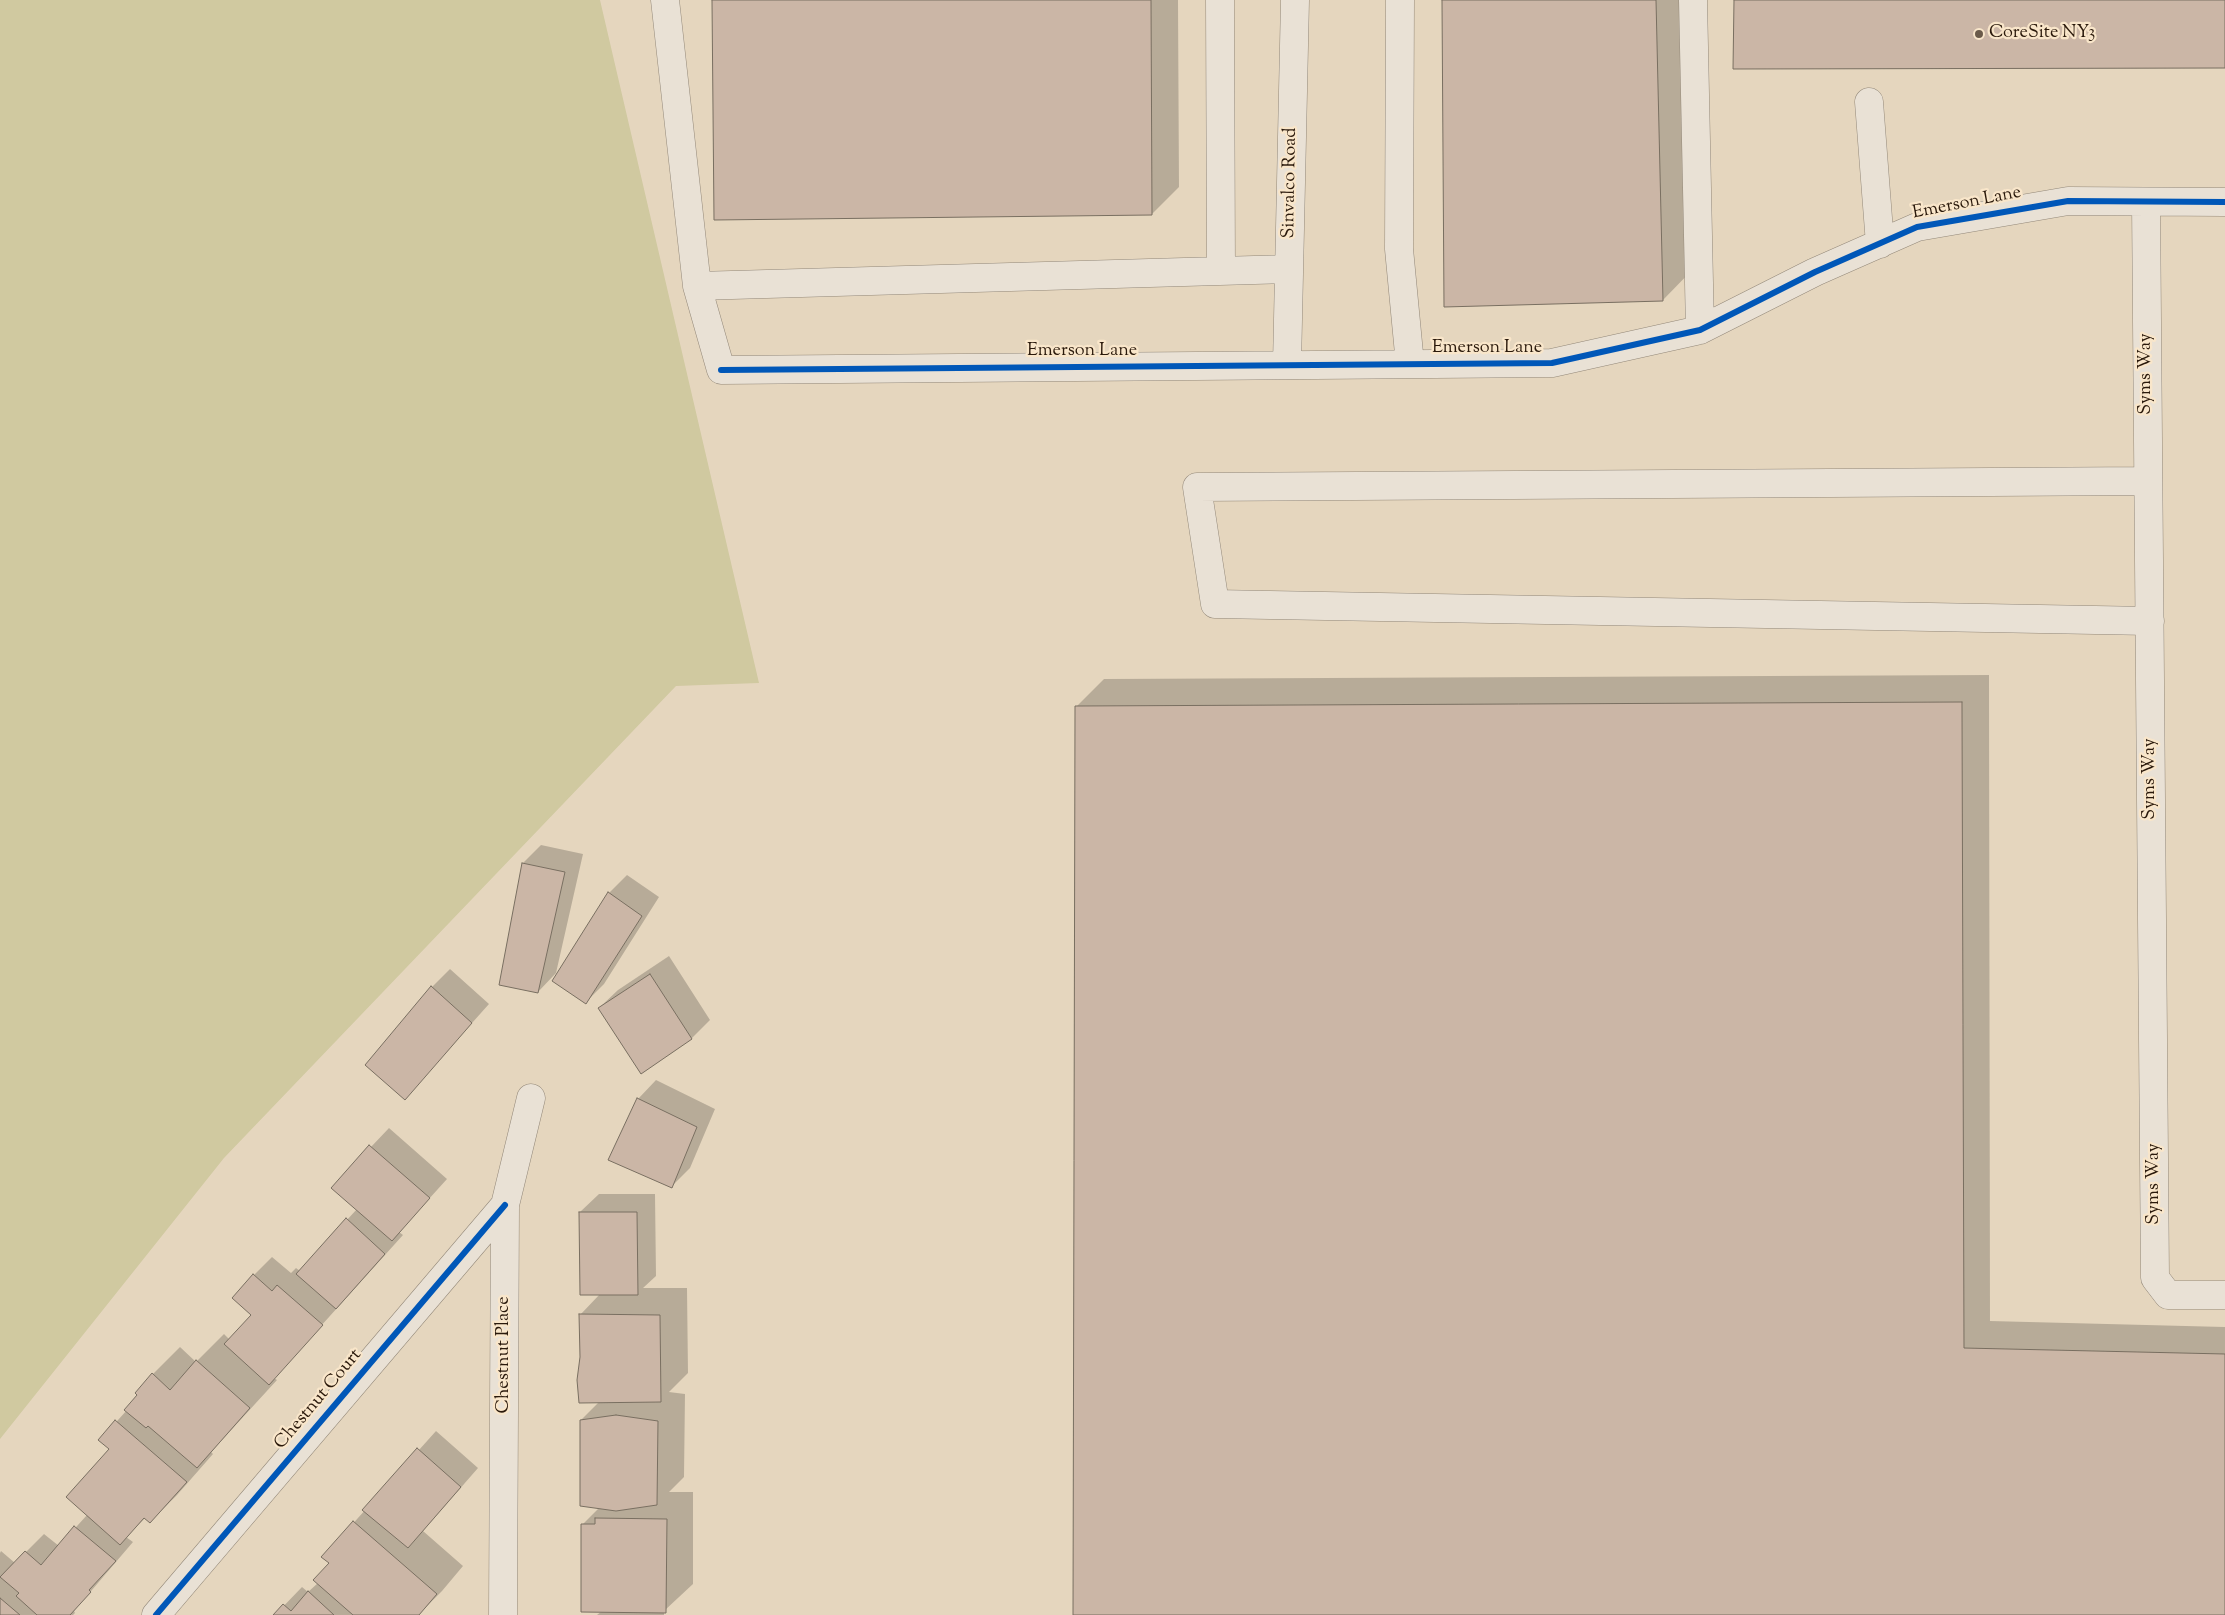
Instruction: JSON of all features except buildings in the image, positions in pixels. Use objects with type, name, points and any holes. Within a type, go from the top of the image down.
[{"type":"street","points":[[665,0],[697,286],[1289,269]]},
{"type":"street","points":[[1220,0],[1220,271]]},
{"type":"street","name":"Sinvalco Road","points":[[1287,365],[1295,0]]},
{"type":"street","points":[[1400,0],[1399,249],[1410,364]]},
{"type":"street","points":[[1693,0],[1700,330]]},
{"type":"street","points":[[1869,102],[1880,244]]},
{"type":"street","name":"Emerson Lane","points":[[697,286],[721,370],[1552,363],[1700,330],[1816,272],[1916,227],[2068,201],[2225,202]]},
{"type":"street","name":"Syms Way","points":[[2146,202],[2155,1278],[2168,1295],[2225,1295]]},
{"type":"street","points":[[2148,482],[1196,487],[1215,604],[2150,621]]},
{"type":"street","name":"Chestnut Place","points":[[504,1615],[505,1205],[531,1098]]},
{"type":"street","name":"Chestnut Court","points":[[156,1615],[505,1205]]},
{"type":"shaded area","points":[[0,0],[600,0],[759,683],[676,686],[224,1158],[0,1439]]},
{"type":"cycle path","points":[[721,370],[1552,363],[1700,330],[1815,272],[1917,227],[2068,201],[2225,202]]},
{"type":"cycle path","points":[[156,1615],[505,1205]]},
{"type":"place","name":"CoreSite NY3","points":[[1979,34]]}]
